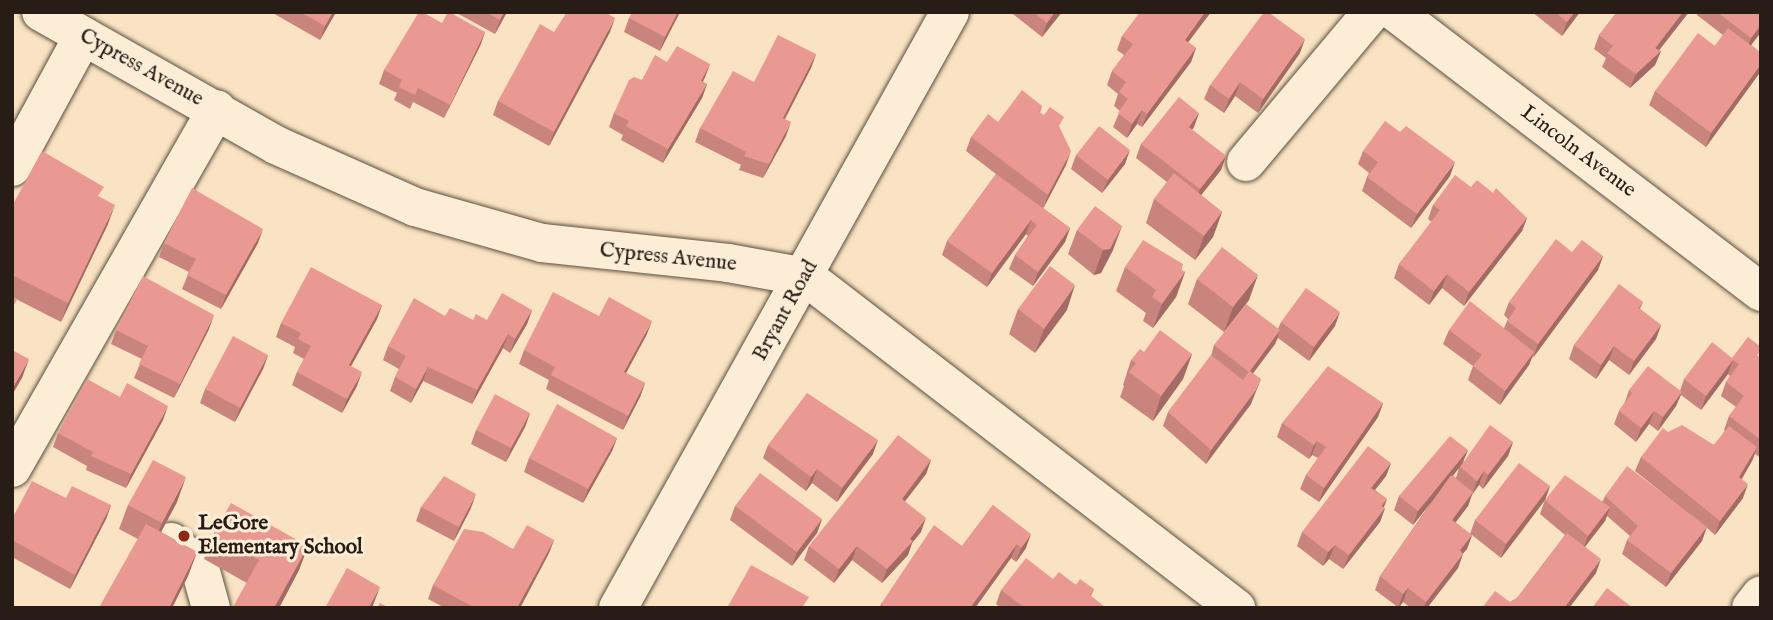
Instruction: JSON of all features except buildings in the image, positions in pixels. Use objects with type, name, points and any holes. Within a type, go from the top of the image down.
[{"type":"street","name":"Cypress Avenue","points":[[41,12],[276,145],[427,211],[542,243],[728,263],[806,277],[1236,608]]},
{"type":"street","name":"Bryant Road","points":[[618,608],[806,277],[950,12]]},
{"type":"street","points":[[1246,162],[1372,12]]},
{"type":"street","name":"Lincoln Avenue","points":[[1395,12],[1761,292]]},
{"type":"street","points":[[12,167],[83,36]]},
{"type":"street","points":[[12,468],[217,110]]},
{"type":"street","points":[[172,542],[200,568],[211,608]]},
{"type":"street","points":[[1751,608],[1761,595]]},
{"type":"place","name":"LeGore Elementary School","points":[[184,536]]}]
